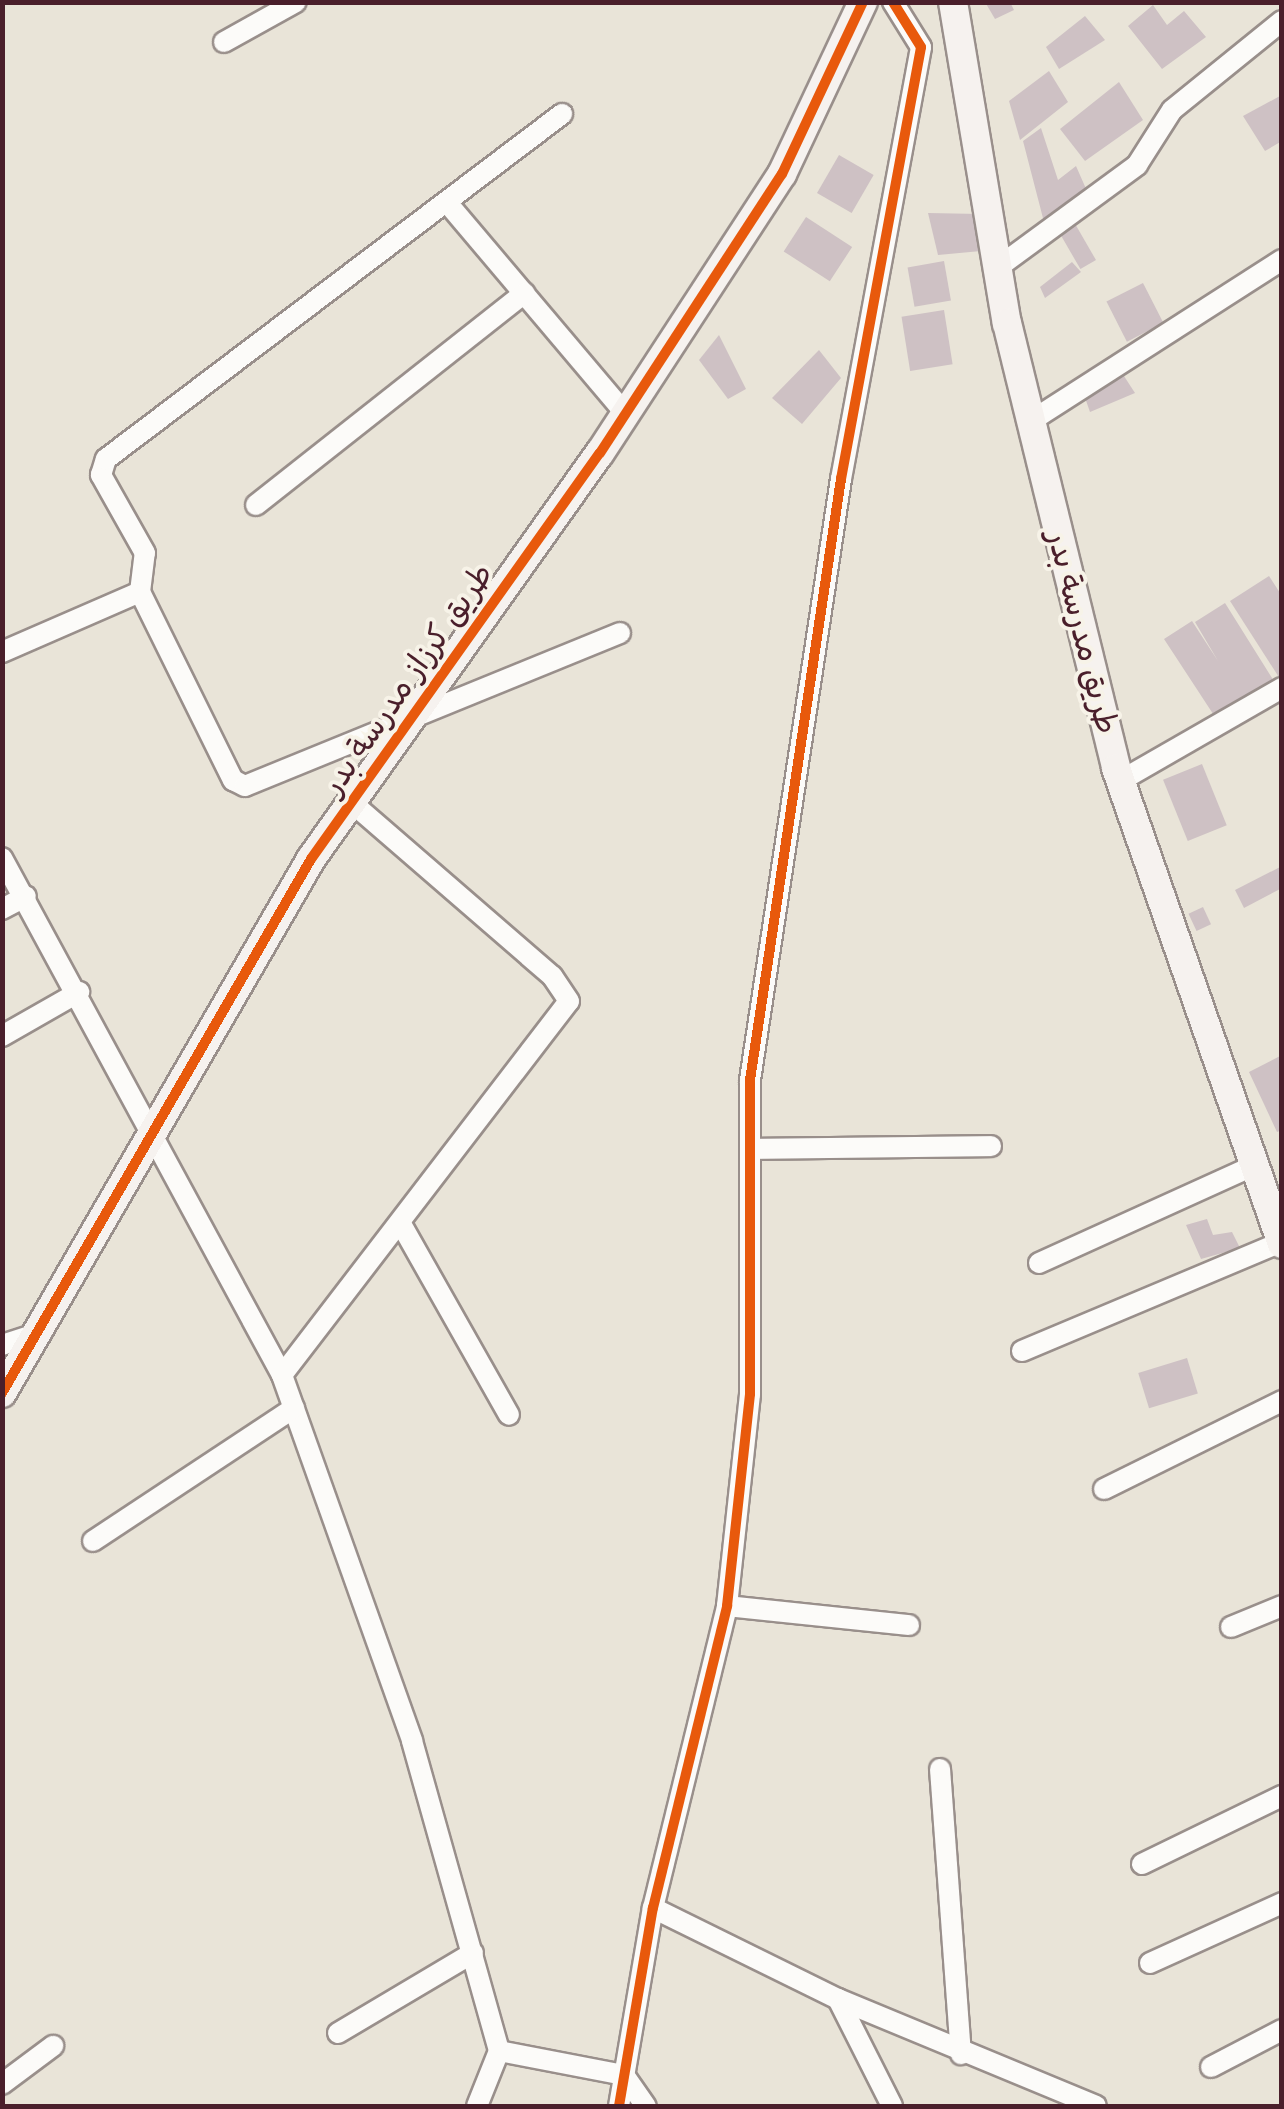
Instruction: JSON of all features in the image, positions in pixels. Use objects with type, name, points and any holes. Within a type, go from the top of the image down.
[{"type":"street","points":[[224,42],[296,2]]},
{"type":"street","name":"طريق كرزاز مدرسة بدر","points":[[2,1393],[44,1331],[152,1133],[350,802],[626,414],[782,174],[863,2]]},
{"type":"street","points":[[619,2106],[653,1908],[727,1606],[750,1394],[754,1149],[750,1080],[786,832],[921,47],[893,2]]},
{"type":"street","name":"طريق مدرسة بدر","points":[[952,2],[997,268],[1120,781],[1248,1168],[1281,1243]]},
{"type":"street","points":[[997,268],[1137,165],[1172,110],[1282,22]]},
{"type":"street","points":[[562,114],[450,206],[99,466],[145,553],[140,592],[233,780],[246,786],[620,632]]},
{"type":"street","points":[[450,206],[626,414]]},
{"type":"street","points":[[1031,421],[1282,260]]},
{"type":"street","points":[[256,505],[524,293]]},
{"type":"street","points":[[2,652],[140,592]]},
{"type":"street","points":[[1120,781],[1282,688]]},
{"type":"street","points":[[282,1374],[569,1002],[552,976],[350,802]]},
{"type":"street","points":[[2,858],[79,992],[282,1374],[369,1609],[499,2051],[477,2106]]},
{"type":"street","points":[[2,909],[26,896]]},
{"type":"street","points":[[2,1036],[79,992]]},
{"type":"street","points":[[754,1149],[991,1146]]},
{"type":"street","points":[[1039,1263],[1248,1168]]},
{"type":"street","points":[[401,1224],[509,1414]]},
{"type":"street","points":[[1022,1351],[1281,1243]]},
{"type":"street","points":[[2,1345],[44,1331]]},
{"type":"street","points":[[1104,1489],[1282,1401]]},
{"type":"street","points":[[93,1541],[294,1408]]},
{"type":"street","points":[[727,1606],[910,1625]]},
{"type":"street","points":[[1230,1627],[1282,1606]]},
{"type":"street","points":[[940,1770],[961,2054]]},
{"type":"street","points":[[1142,1864],[1282,1796]]},
{"type":"street","points":[[1150,1963],[1282,1903]]},
{"type":"street","points":[[653,1908],[961,2054],[1096,2106]]},
{"type":"street","points":[[338,2033],[473,1954]]},
{"type":"street","points":[[838,1999],[892,2106]]},
{"type":"street","points":[[1211,2067],[1282,2030]]},
{"type":"street","points":[[2,2084],[52,2046]]},
{"type":"street","points":[[499,2051],[624,2075],[646,2106]]},
{"type":"building","points":[[985,2],[1010,2],[1014,10],[995,19]]},
{"type":"building","points":[[1153,5],[1167,25],[1184,11],[1206,37],[1162,69],[1128,26]]},
{"type":"building","points":[[1085,16],[1105,40],[1059,69],[1046,47]]},
{"type":"building","points":[[1049,71],[1068,102],[1020,140],[1009,101]]},
{"type":"building","points":[[1119,82],[1143,120],[1085,161],[1060,129]]},
{"type":"building","points":[[1280,96],[1282,141],[1265,151],[1243,116]]},
{"type":"building","points":[[1041,128],[1058,180],[1076,166],[1087,191],[1044,222],[1023,141]]},
{"type":"building","points":[[839,155],[874,175],[852,213],[817,193]]},
{"type":"building","points":[[928,213],[980,214],[981,251],[938,255]]},
{"type":"building","points":[[806,217],[852,247],[830,281],[784,251]]},
{"type":"building","points":[[1074,222],[1096,260],[1080,269],[1058,231]]},
{"type":"building","points":[[944,261],[951,300],[915,307],[908,267]]},
{"type":"building","points":[[1072,262],[1081,272],[1045,298],[1040,287]]},
{"type":"building","points":[[1143,283],[1163,323],[1127,342],[1106,302]]},
{"type":"building","points":[[944,310],[953,364],[910,371],[902,317]]},
{"type":"building","points":[[719,335],[746,389],[728,399],[699,360]]},
{"type":"building","points":[[819,350],[841,378],[802,424],[772,398]]},
{"type":"building","points":[[1122,373],[1135,393],[1090,412],[1083,392]]},
{"type":"building","points":[[1269,576],[1282,596],[1282,682],[1230,601]]},
{"type":"building","points":[[1225,603],[1277,686],[1219,723],[1164,639],[1192,621],[1218,661],[1195,622]]},
{"type":"building","points":[[1202,764],[1227,825],[1188,841],[1163,780]]},
{"type":"building","points":[[1282,866],[1282,888],[1244,908],[1235,890]]},
{"type":"building","points":[[1203,907],[1211,924],[1197,931],[1188,914]]},
{"type":"building","points":[[1282,1055],[1282,1130],[1277,1132],[1249,1072]]},
{"type":"building","points":[[1207,1219],[1213,1235],[1232,1232],[1240,1248],[1201,1259],[1186,1225]]},
{"type":"building","points":[[1187,1358],[1198,1393],[1149,1408],[1138,1373]]},
{"type":"cycle path","points":[[2,1393],[311,859],[600,453],[782,174],[863,2]]},
{"type":"cycle path","points":[[619,2106],[653,1908],[727,1606],[750,1394],[750,1080],[841,479],[921,47],[893,2]]}]
